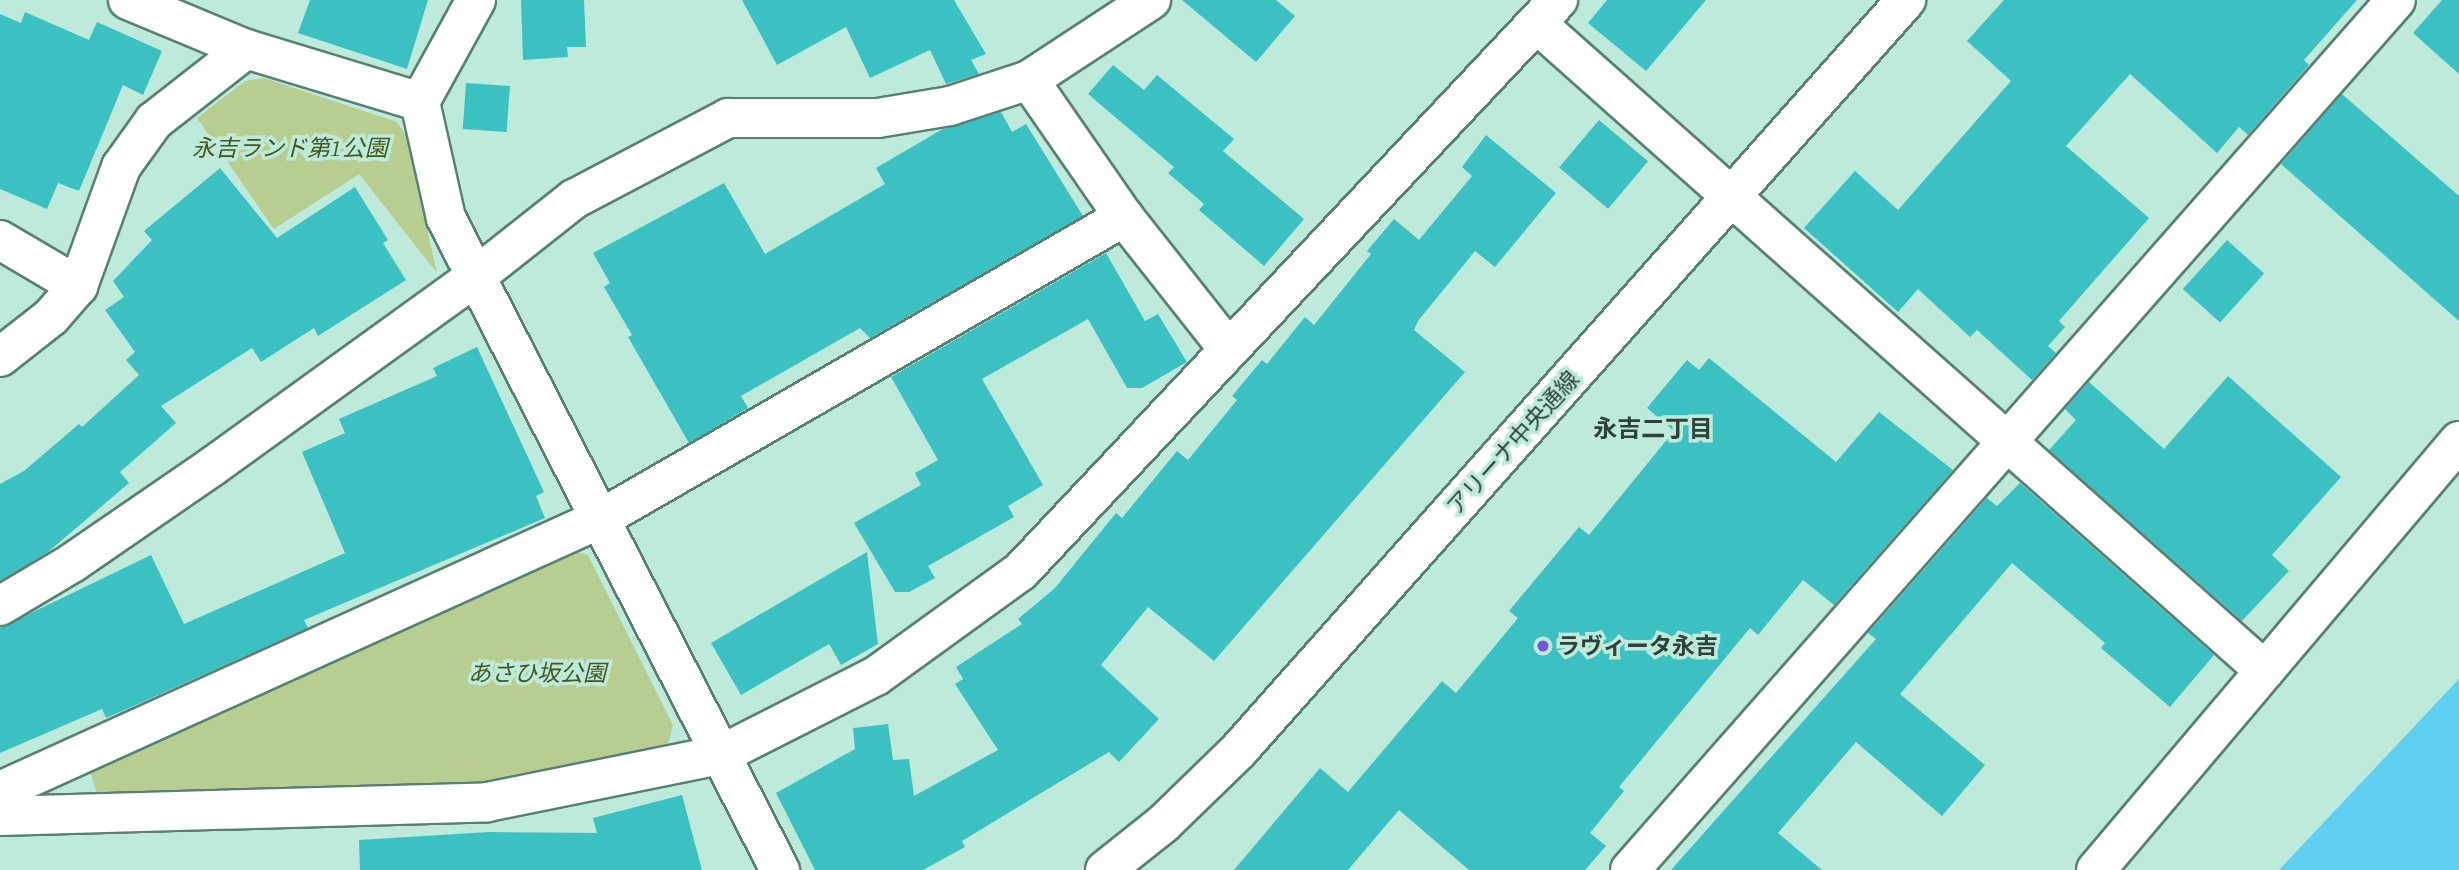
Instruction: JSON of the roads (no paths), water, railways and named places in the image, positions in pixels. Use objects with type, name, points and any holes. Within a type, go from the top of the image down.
[{"type":"street","points":[[128,0],[246,49],[420,102]]},
{"type":"street","points":[[476,0],[420,102],[446,218],[474,278],[780,870]]},
{"type":"street","points":[[0,607],[213,467],[474,278],[574,199],[728,118],[878,118],[950,106],[1029,80],[1150,0]]},
{"type":"street","name":"アリーナ中央通線","points":[[1105,870],[1164,824],[1239,750],[1906,0]]},
{"type":"street","points":[[1639,867],[2003,443],[2396,0]]},
{"type":"street","points":[[0,816],[487,802],[720,755],[876,676],[1021,571],[1547,12],[1734,196],[2003,443],[2265,671]]},
{"type":"street","points":[[0,357],[51,317],[78,286],[121,167],[154,121],[246,49]]},
{"type":"street","points":[[1029,80],[1124,216],[1229,350]]},
{"type":"street","points":[[0,791],[600,519],[1124,216]]},
{"type":"street","points":[[0,240],[78,286]]},
{"type":"street","points":[[2096,870],[2459,441]]},
{"type":"water","points":[[2459,679],[2459,870],[2279,870]]},
{"type":"place","name":"ラヴィータ永吉","points":[[1543,646]]},
{"type":"district","name":"永吉二丁目","points":[[1653,429]]},
{"type":"park label","name":"永吉ランド第1公園","points":[[290,148]]},
{"type":"park label","name":"あさひ坂公園","points":[[537,673]]}]
